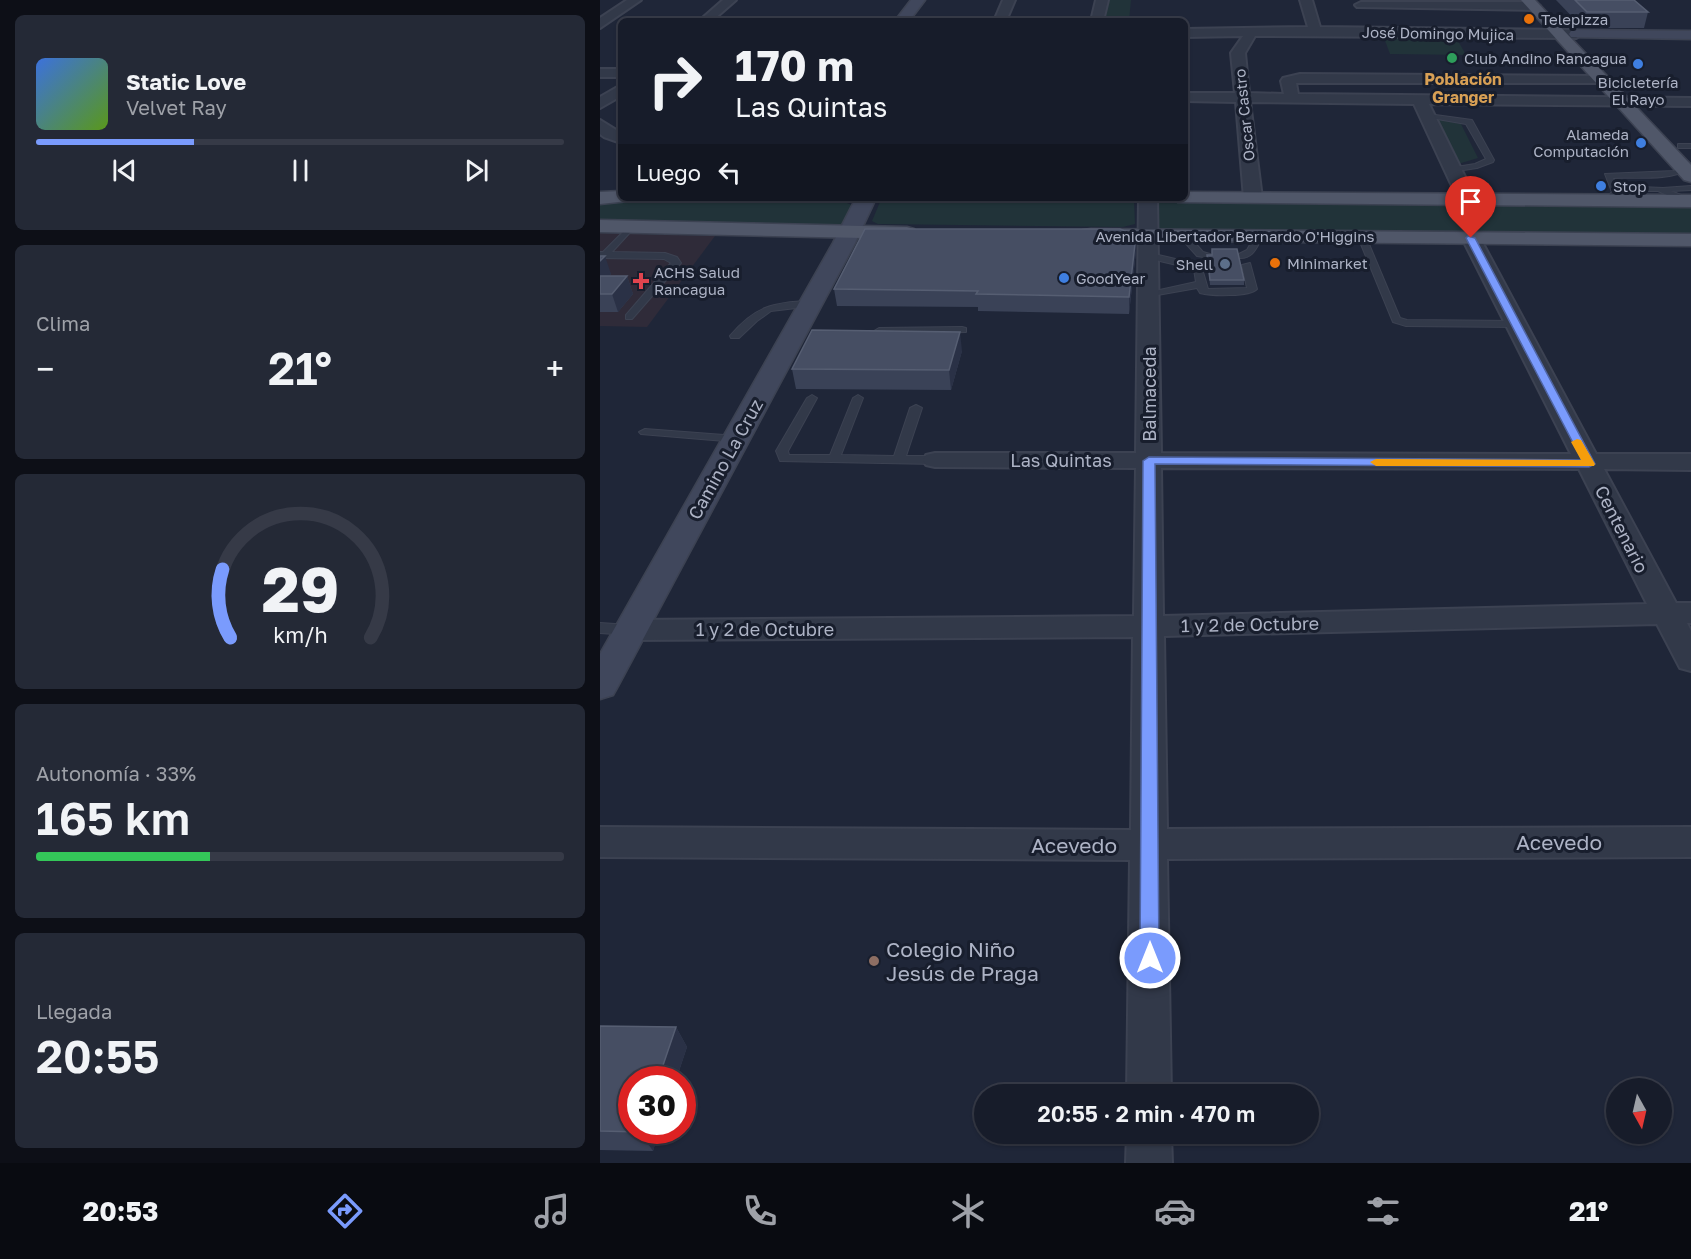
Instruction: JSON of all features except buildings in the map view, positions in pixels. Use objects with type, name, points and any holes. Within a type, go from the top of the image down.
[{"type":"main road","points":[[1535,2],[1560,34],[1602,80],[1631,101]]},
{"type":"main road","points":[[1535,2],[1576,34],[1631,101],[1688,158]]},
{"type":"main road","points":[[1188,198],[1467,200],[1612,194],[1690,197]]},
{"type":"main road","points":[[600,226],[928,233]]},
{"type":"main road","name":"Avenida Libertador Bernardo O'Higgins","points":[[1067,234],[1149,246],[1183,235],[1691,240]]},
{"type":"street","points":[[600,26],[635,0]]},
{"type":"street","points":[[709,18],[730,0]]},
{"type":"street","points":[[904,18],[918,0]]},
{"type":"street","points":[[1001,18],[1009,0]]},
{"type":"street","points":[[1098,18],[1102,0]]},
{"type":"street","points":[[1306,0],[1334,49]]},
{"type":"street","points":[[1361,5],[1414,19],[1535,2]]},
{"type":"street","points":[[1212,17],[1213,34]]},
{"type":"street","name":"José Domingo Mujica","points":[[1188,33],[1250,34],[1322,31],[1382,37],[1414,19],[1457,33],[1691,35]]},
{"type":"street","points":[[600,26],[618,28]]},
{"type":"street","points":[[1457,33],[1467,48]]},
{"type":"street","name":"Oscar Castro","points":[[1250,34],[1238,53],[1253,198]]},
{"type":"street","points":[[600,73],[618,73]]},
{"type":"street","points":[[1292,98],[1288,81],[1300,78],[1602,80]]},
{"type":"street","points":[[600,104],[618,91]]},
{"type":"street","points":[[1188,98],[1691,102]]},
{"type":"street","points":[[1420,100],[1467,200]]},
{"type":"street","points":[[600,125],[609,134],[618,137]]},
{"type":"street","name":"Camino La Cruz","points":[[600,686],[615,629],[737,439],[799,334],[810,304],[864,201]]},
{"type":"street","name":"Balmaceda","points":[[1148,201],[1149,1084]]},
{"type":"street","name":"Centenario","points":[[1471,238],[1589,464],[1678,613],[1691,660]]},
{"type":"street","name":"Las Quintas","points":[[935,460],[1589,464],[1691,462]]},
{"type":"street","name":"1 y 2 de Octubre","points":[[615,629],[1149,626],[1678,613]]},
{"type":"street","name":"Acevedo","points":[[600,842],[1150,845],[1691,842]]},
{"type":"street","points":[[1149,1144],[1149,1163]]},
{"type":"lane","points":[[1428,117],[1469,122],[1490,160],[1478,166],[1453,170]]},
{"type":"lane","points":[[1688,158],[1676,173],[1608,176],[1612,194],[1659,189],[1690,197]]},
{"type":"lane","points":[[1646,174],[1659,189]]},
{"type":"lane","points":[[602,255],[631,227]]},
{"type":"lane","points":[[1183,235],[1203,255],[1198,267],[1203,291],[1208,292],[1250,291],[1252,289],[1245,259],[1259,236]]},
{"type":"lane","points":[[1362,237],[1396,321],[1516,324]]},
{"type":"lane","points":[[1149,246],[1198,267]]},
{"type":"lane","points":[[602,255],[666,256],[674,259],[676,263],[629,317]]},
{"type":"lane","points":[[1149,295],[1201,284]]},
{"type":"lane","points":[[735,336],[762,310],[779,306],[810,304]]},
{"type":"lane","points":[[872,332],[962,330]]},
{"type":"lane","points":[[812,398],[782,451],[784,458],[935,460]]},
{"type":"lane","points":[[834,459],[858,398]]},
{"type":"lane","points":[[899,460],[916,408]]},
{"type":"lane","points":[[645,432],[737,439]]},
{"type":"shaded area","points":[[1109,0],[1131,0],[1129,18],[1106,18]]},
{"type":"shaded area","points":[[1384,38],[1457,39],[1466,55],[1390,54]]},
{"type":"shaded area","points":[[1437,119],[1461,124],[1478,158],[1458,164]]},
{"type":"shaded area","points":[[842,201],[852,205],[842,224],[832,227],[600,222],[600,203]]},
{"type":"shaded area","points":[[1134,201],[1135,224],[1123,227],[878,224],[872,221],[880,202]]},
{"type":"shaded area","points":[[1155,203],[1691,206],[1691,238],[1156,233]]},
{"type":"shaded area","name":"ACHS Salud Rancagua","points":[[600,233],[715,236],[647,327],[600,326]]},
{"type":"slow traffic","points":[[1376,462],[1589,464],[1577,442]]},
{"type":"place","name":"Telepizza","points":[[1529,19]]},
{"type":"place","name":"Club Andino Rancagua","points":[[1452,58]]},
{"type":"place","name":"Bicicletería El Rayo","points":[[1638,64]]},
{"type":"place","name":"Alameda Computación","points":[[1641,143]]},
{"type":"place","name":"Stop","points":[[1601,186]]},
{"type":"place","name":"Minimarket","points":[[1275,263]]},
{"type":"place","name":"Shell","points":[[1225,264]]},
{"type":"place","name":"GoodYear","points":[[1064,278]]},
{"type":"place","name":"ACHS Salud Rancagua","points":[[641,281]]},
{"type":"place","name":"Colegio Niño Jesús de Praga","points":[[874,961]]},
{"type":"district","name":"Población Granger","points":[[1463,88]]},
{"type":"route","points":[[1150,958],[1149,461],[1589,464],[1471,238]]}]
